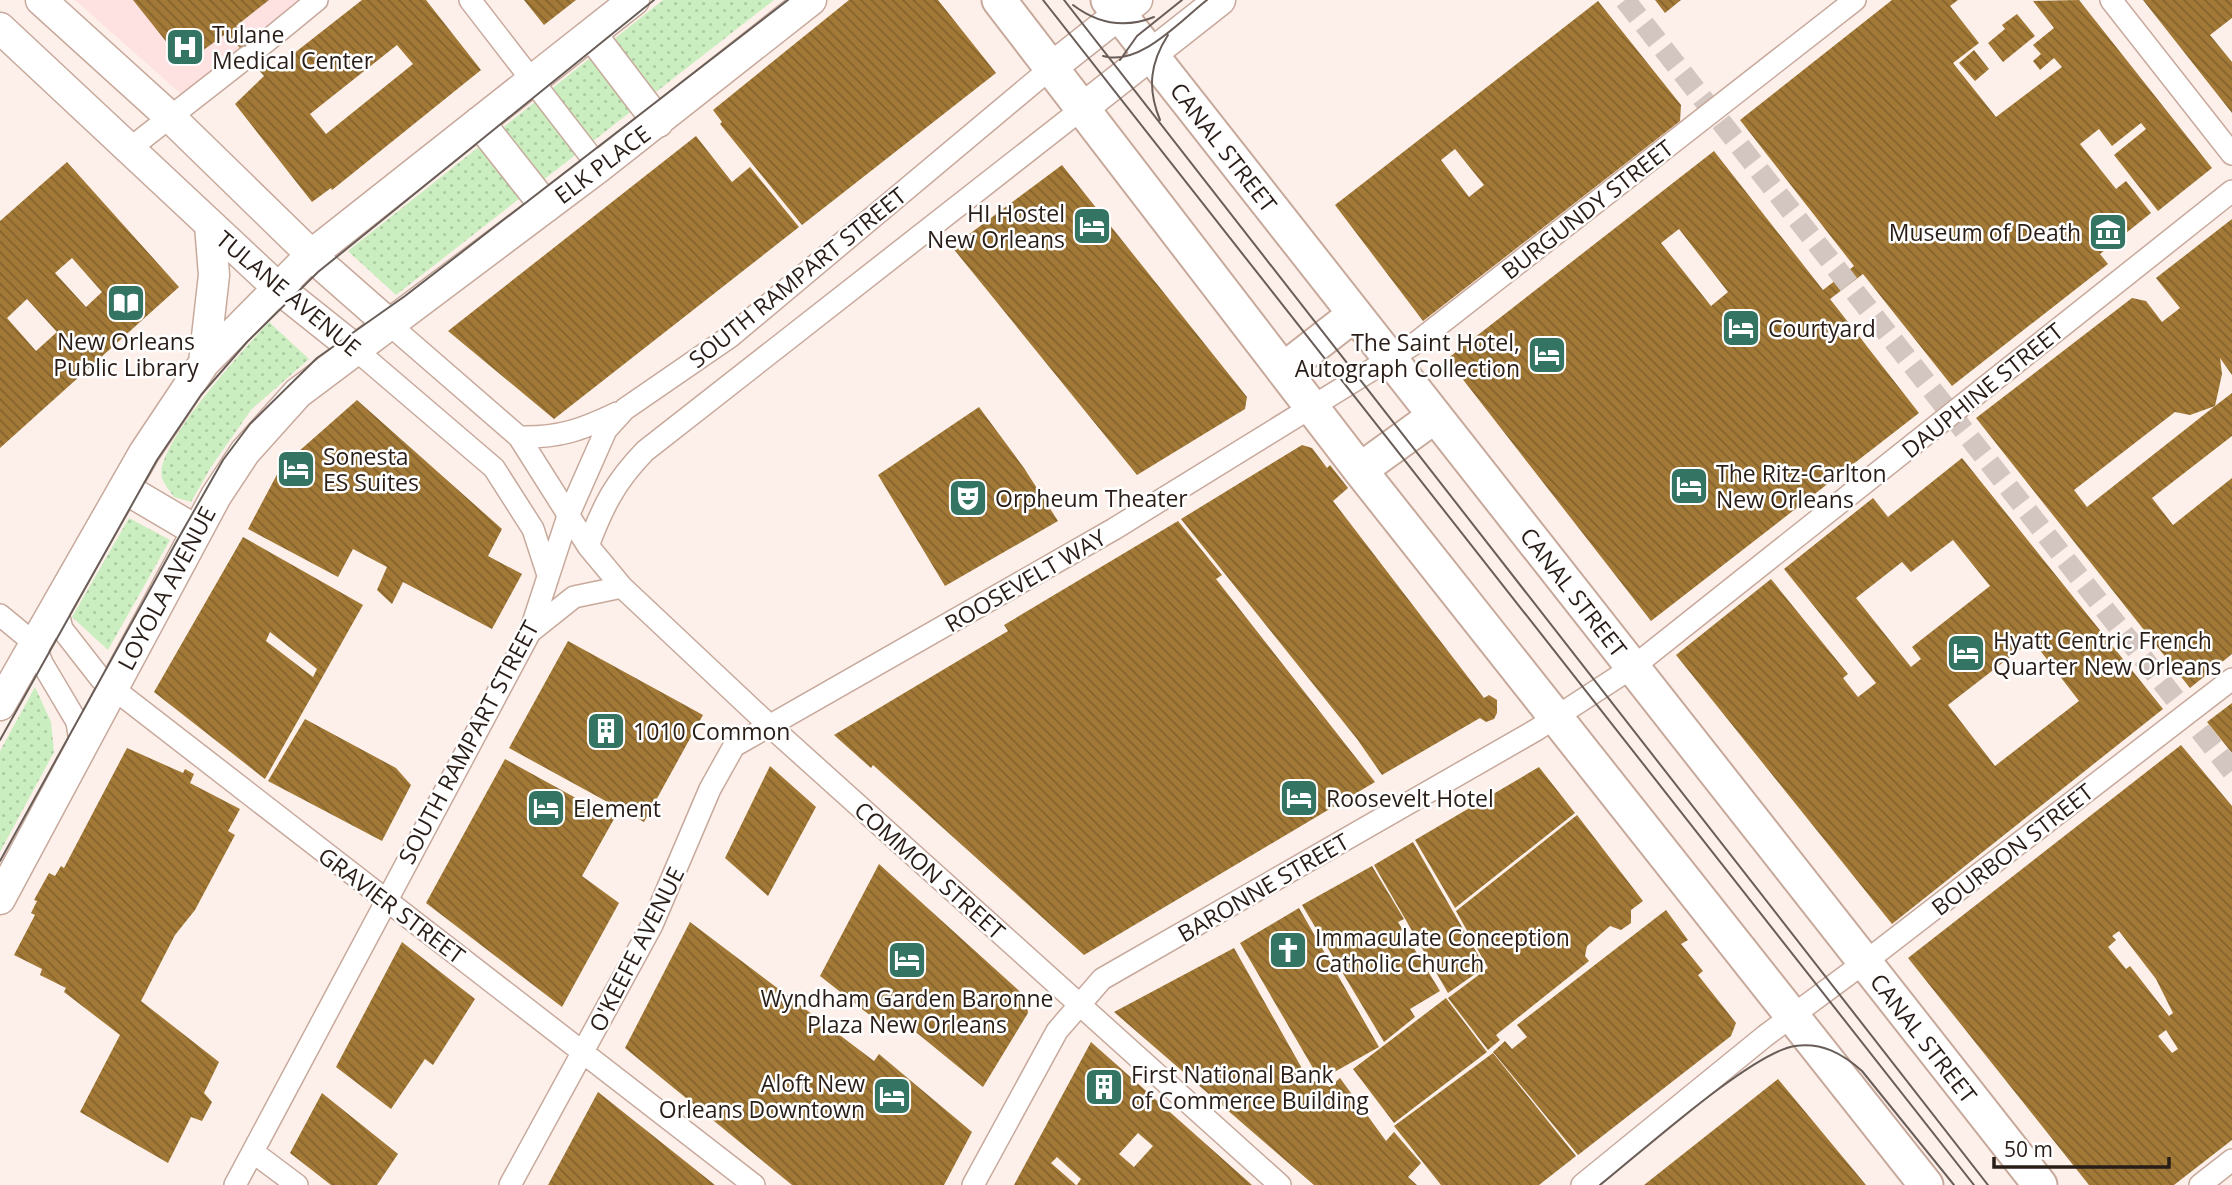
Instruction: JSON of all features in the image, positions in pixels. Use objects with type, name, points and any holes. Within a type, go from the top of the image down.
[{"type":"main road","name":"TULANE AVENUE","points":[[41,0],[170,117],[311,255],[390,325]]},
{"type":"main road","points":[[0,705],[124,488],[204,363],[311,255],[634,0]]},
{"type":"main road","name":"ELK PLACE","points":[[390,325],[658,122],[811,0]]},
{"type":"main road","points":[[999,0],[1360,470],[1926,1185]]},
{"type":"main road","points":[[1083,108],[1220,0]]},
{"type":"main road","name":"SOUTH RAMPART STREET","points":[[1051,68],[1121,5]]},
{"type":"main road","name":"CANAL STREET","points":[[1121,5],[1151,54],[2040,1185]]},
{"type":"main road","name":"TULANE AVENUE","points":[[0,28],[277,287],[356,350]]},
{"type":"main road","points":[[591,34],[658,122]]},
{"type":"main road","points":[[480,122],[546,207]]},
{"type":"main road","points":[[204,363],[214,275],[210,225]]},
{"type":"main road","points":[[1283,370],[1355,314]]},
{"type":"main road","name":"LOYOLA AVENUE","points":[[3,884],[81,748],[197,531],[245,452],[272,418],[298,393],[390,325]]},
{"type":"main road","points":[[1360,470],[1435,416]]},
{"type":"main road","points":[[124,488],[197,531]]},
{"type":"street","points":[[128,150],[317,0]]},
{"type":"street","points":[[470,0],[599,167]]},
{"type":"street","name":"BURGUNDY STREET","points":[[1311,406],[1417,342],[1855,0]]},
{"type":"street","points":[[2111,0],[2232,154]]},
{"type":"street","name":"SOUTH RAMPART STREET","points":[[235,1185],[384,901],[530,632],[568,516],[606,430],[625,409],[731,336],[1051,68]]},
{"type":"street","name":"SOUTH RAMPART STREET","points":[[588,546],[603,505],[620,476],[645,451],[1083,108]]},
{"type":"street","name":"DAUPHINE STREET","points":[[1633,667],[2232,191]]},
{"type":"street","name":"TULANE AVENUE","points":[[390,325],[519,438],[546,476],[588,546]]},
{"type":"street","name":"TULANE AVENUE","points":[[356,350],[494,468],[533,529],[548,576]]},
{"type":"street","name":"ROOSEVELT WAY","points":[[770,726],[1114,529],[1311,406]]},
{"type":"street","points":[[519,438],[554,438],[583,429],[625,409]]},
{"type":"street","name":"COMMON STREET","points":[[588,546],[622,587],[770,726],[1280,1185]]},
{"type":"street","points":[[530,632],[573,597],[622,587]]},
{"type":"street","name":"GRAVIER STREET","points":[[56,605],[62,629],[101,679],[384,901],[583,1050],[754,1185]]},
{"type":"street","points":[[0,615],[34,643],[77,722],[81,748]]},
{"type":"street","name":"BARONNE STREET","points":[[973,1185],[1057,1031],[1102,979],[1555,719],[1633,667]]},
{"type":"street","name":"BOURBON STREET","points":[[1582,1185],[1791,1016],[2232,679]]},
{"type":"street","name":"O'KEEFE AVENUE","points":[[510,1185],[652,925],[710,789],[733,747],[770,726]]},
{"type":"street","points":[[253,1152],[297,1185]]},
{"type":"street","points":[[2200,1185],[2232,1160]]},
{"type":"shaded area","name":"Tulane Medical Center","points":[[75,0],[301,0],[181,94]]},
{"type":"green space","points":[[663,0],[774,0],[396,295],[348,251]]},
{"type":"green space","points":[[269,322],[309,359],[251,410],[211,467],[191,502],[174,497],[162,478],[163,463],[172,444],[204,398]]},
{"type":"green space","points":[[129,518],[170,540],[108,650],[72,617]]},
{"type":"green space","points":[[35,687],[51,722],[54,752],[0,852],[0,751]]},
{"type":"building","points":[[133,0],[269,0],[236,26],[274,69],[362,0],[426,0],[481,70],[332,190],[331,188],[312,202],[235,104],[264,76],[227,33],[184,64]],"holes":[[[397,45],[413,64],[326,134],[310,114]]]},
{"type":"building","points":[[524,0],[576,0],[544,25]]},
{"type":"building","points":[[849,0],[938,0],[996,73],[802,225],[720,124],[722,122],[713,110]]},
{"type":"building","points":[[1655,0],[1681,0],[1665,13]]},
{"type":"building","points":[[1892,0],[1958,0],[1950,6],[1979,43],[1953,63],[1996,117],[2062,67],[2054,58],[2040,70],[2033,61],[2041,54],[2033,45],[2054,28],[2033,1],[2079,0],[2212,168],[2158,211],[2114,155],[2146,129],[2141,123],[2112,146],[2099,129],[2080,144],[2116,189],[2126,181],[2151,213],[2100,254],[2108,264],[1952,386],[1863,274],[1830,299],[1919,413],[1651,621],[1447,359],[1714,151],[1823,290],[1854,266],[1740,120]],"holes":[[[1679,229],[1728,292],[1711,306],[1661,243]]]},
{"type":"building","points":[[2143,0],[2232,0],[2232,18],[2210,35],[2232,62],[2232,113]]},
{"type":"building","points":[[1598,1],[1681,105],[1680,121],[1423,321],[1335,205]],"holes":[[[1455,149],[1484,185],[1469,197],[1441,160]]]},
{"type":"building","points":[[2017,14],[2035,36],[2003,62],[1988,43],[2005,29],[2002,25]]},
{"type":"building","points":[[1974,50],[1989,69],[1975,81],[1959,63]]},
{"type":"building","points":[[696,136],[732,182],[750,167],[799,227],[554,419],[448,331]]},
{"type":"building","name":"New Orleans Public Library","points":[[67,162],[179,287],[0,448],[0,221]],"holes":[[[72,258],[102,292],[86,307],[55,273]],[[27,299],[57,332],[36,351],[7,318]]]},
{"type":"building","points":[[1062,165],[1247,397],[1245,409],[1137,475],[952,247]]},
{"type":"building","points":[[2232,219],[2232,375],[2220,358],[2222,374],[2215,406],[2232,393],[2232,436],[2152,498],[2173,525],[2232,478],[2232,654],[2190,688],[1976,418],[2132,298],[2146,301],[2162,322],[2180,308],[2156,278]],"holes":[[[2215,406],[2087,507],[2074,490],[2175,412],[2190,415]]]},
{"type":"building","points":[[357,400],[502,529],[488,556],[522,574],[492,629],[403,582],[392,604],[377,590],[387,567],[353,549],[338,577],[248,529],[281,467]]},
{"type":"building","name":"Orpheum Theater","points":[[979,407],[1024,468],[1058,521],[945,586],[878,475]]},
{"type":"building","points":[[1302,445],[1312,448],[1327,468],[1330,465],[1348,488],[1333,501],[1484,698],[1489,695],[1497,700],[1494,719],[1486,722],[1480,718],[1382,775],[1357,739],[1181,519]]},
{"type":"building","name":"Hyatt Centric French Quarter New Orleans","points":[[1962,458],[2163,709],[1892,924],[1676,655],[1771,579],[1848,674],[1843,678],[1858,697],[1876,683],[1784,569],[1873,498],[1888,517]],"holes":[[[1953,540],[1990,586],[1912,647],[1921,659],[1911,667],[1856,598],[1902,562],[1911,572]],[[2032,640],[2079,701],[1995,766],[1948,705]]]},
{"type":"building","points":[[1178,521],[1222,575],[1216,579],[1375,782],[1084,955],[873,765],[871,768],[834,735],[1008,631],[1004,625]]},
{"type":"building","points":[[243,537],[363,605],[265,779],[154,692]],"holes":[[[270,632],[317,669],[313,677],[266,641]]]},
{"type":"building","name":"1010 Common","points":[[568,641],[703,715],[644,822],[509,748]]},
{"type":"building","points":[[2232,703],[2232,753],[2207,722]]},
{"type":"building","points":[[305,719],[396,768],[411,785],[382,841],[268,781]]},
{"type":"building","points":[[2181,745],[2232,806],[2232,1140],[2174,1185],[2089,1185],[1908,958]],"holes":[[[2119,931],[2156,979],[2173,1013],[2169,1016],[2130,966],[2126,969],[2108,947],[2116,940],[2112,936]],[[2166,1030],[2178,1049],[2172,1053],[2158,1036]]]},
{"type":"building","points":[[127,748],[183,773],[185,769],[194,774],[190,783],[240,809],[228,831],[235,835],[195,910],[175,935],[141,1001],[219,1062],[204,1093],[212,1102],[202,1121],[191,1117],[168,1163],[80,1112],[120,1035],[64,992],[66,988],[40,975],[42,969],[14,955],[35,915],[31,913],[37,901],[34,900],[49,873],[55,876],[61,866],[64,868]]},
{"type":"building","points":[[505,759],[614,819],[582,876],[619,903],[562,1007],[426,903]]},
{"type":"building","points":[[770,766],[816,807],[768,896],[725,858]]},
{"type":"building","points":[[1539,767],[1575,813],[1455,908],[1415,840]]},
{"type":"building","points":[[1577,815],[1643,901],[1631,910],[1631,923],[1621,930],[1610,926],[1587,946],[1585,956],[1589,961],[1496,1035],[1500,1040],[1488,1050],[1448,998],[1488,968],[1456,911]]},
{"type":"building","points":[[1413,842],[1485,967],[1448,993],[1374,865]]},
{"type":"building","name":"Wyndham Garden Baronne Plaza New Orleans","points":[[879,864],[1026,997],[1028,1013],[983,1087],[901,1020],[890,1031],[820,976]]},
{"type":"building","points":[[1372,866],[1404,919],[1398,922],[1440,991],[1410,1009],[1415,1017],[1384,1042],[1302,905]]},
{"type":"building","points":[[1299,908],[1379,1047],[1320,1080],[1240,943]]},
{"type":"building","points":[[1666,910],[1688,940],[1681,944],[1703,971],[1698,975],[1736,1023],[1731,1036],[1578,1155],[1493,1052],[1505,1041],[1512,1049],[1527,1037],[1517,1025]]},
{"type":"building","points":[[690,922],[874,1061],[879,1054],[972,1132],[944,1185],[792,1185],[625,1048]]},
{"type":"building","points":[[402,942],[475,999],[433,1065],[425,1059],[391,1109],[336,1067]]},
{"type":"building","points":[[1234,948],[1308,1079],[1330,1087],[1340,1078],[1386,1141],[1394,1132],[1421,1163],[1408,1177],[1417,1185],[1314,1185],[1114,1012]]},
{"type":"building","points":[[1446,998],[1487,1052],[1394,1123],[1353,1069]]},
{"type":"building","name":"First National Bank of Commerce Building","points":[[1091,1042],[1252,1185],[1077,1185],[1081,1179],[1057,1157],[1051,1163],[1076,1185],[1014,1185]],"holes":[[[1138,1133],[1153,1146],[1134,1167],[1119,1154]]]},
{"type":"building","points":[[1493,1053],[1576,1156],[1539,1185],[1441,1185],[1394,1126]]},
{"type":"building","points":[[1778,1079],[1866,1185],[1644,1185]]},
{"type":"building","points":[[598,1092],[715,1185],[548,1185]]},
{"type":"building","points":[[322,1093],[398,1154],[377,1185],[331,1185],[290,1153]]},
{"type":"tunnel","points":[[1625,0],[2232,771]]},
{"type":"tram line","points":[[0,740],[157,460],[201,395],[247,342],[318,272],[654,0]]},
{"type":"tram line","points":[[0,861],[223,460],[250,424],[317,358],[405,296],[788,0]]},
{"type":"tram line","points":[[1043,0],[1974,1185]]},
{"type":"tram line","points":[[1064,0],[1988,1185]]},
{"type":"tram line","points":[[1120,60],[1137,36],[1182,0]]},
{"type":"tram line","points":[[1103,56],[1117,58],[1145,48],[1159,40],[1207,0]]},
{"type":"tram line","points":[[1073,5],[1092,17],[1112,23],[1132,23],[1154,17]]},
{"type":"tram line","points":[[1160,120],[1153,97],[1152,76],[1157,56],[1168,35]]},
{"type":"tram line","points":[[1600,1185],[1725,1084],[1776,1052],[1805,1045],[1831,1051],[1862,1071],[1954,1185]]},
{"type":"place","name":"Tulane Medical Center","points":[[185,47]]},
{"type":"place","name":"HI Hostel New Orleans","points":[[1092,226]]},
{"type":"place","name":"Museum of Death","points":[[2108,232]]},
{"type":"place","name":"New Orleans Public Library","points":[[126,303]]},
{"type":"place","name":"Courtyard","points":[[1741,328]]},
{"type":"place","name":"The Saint Hotel, Autograph Collection","points":[[1547,355]]},
{"type":"place","name":"Sonesta ES Suites","points":[[296,469]]},
{"type":"place","name":"The Ritz-Carlton New Orleans","points":[[1689,486]]},
{"type":"place","name":"Orpheum Theater","points":[[968,498]]},
{"type":"place","name":"Hyatt Centric French Quarter New Orleans","points":[[1966,653]]},
{"type":"place","name":"1010 Common","points":[[606,731]]},
{"type":"place","name":"Roosevelt Hotel","points":[[1299,798]]},
{"type":"place","name":"Element","points":[[546,808]]},
{"type":"place","name":"Immaculate Conception Catholic Church","points":[[1288,950]]},
{"type":"place","name":"Wyndham Garden Baronne Plaza New Orleans","points":[[907,960]]},
{"type":"place","name":"First National Bank of Commerce Building","points":[[1104,1087]]},
{"type":"place","name":"Aloft New Orleans Downtown","points":[[892,1096]]}]
